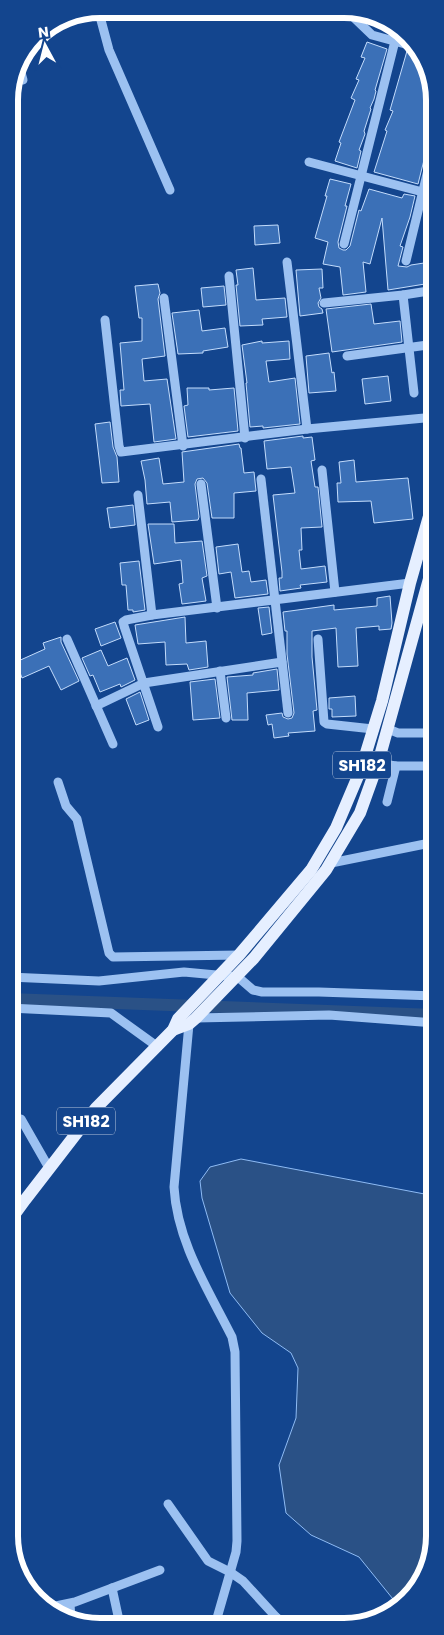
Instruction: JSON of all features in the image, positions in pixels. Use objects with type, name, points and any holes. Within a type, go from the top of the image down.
[{"type":"main road","name":"SH182","points":[[18,1210],[96,1108],[173,1030],[193,1017],[238,977],[331,863],[336,828],[364,761],[382,701],[410,583],[426,527]]},
{"type":"main road","name":"SH182","points":[[193,1017],[203,992],[239,955],[360,813],[378,763],[426,590]]},
{"type":"street","points":[[100,18],[109,50],[170,190]]},
{"type":"street","points":[[354,19],[368,33],[405,44]]},
{"type":"street","points":[[344,244],[395,41]]},
{"type":"street","points":[[21,74],[23,80]]},
{"type":"street","points":[[309,162],[426,193]]},
{"type":"street","points":[[406,262],[426,176]]},
{"type":"street","points":[[287,262],[307,429]]},
{"type":"street","points":[[229,276],[245,438]]},
{"type":"street","points":[[324,303],[426,291]]},
{"type":"street","points":[[403,295],[414,393]]},
{"type":"street","points":[[164,298],[183,446]]},
{"type":"street","points":[[105,320],[121,452],[183,446],[307,429],[426,418]]},
{"type":"street","points":[[347,356],[426,345]]},
{"type":"street","points":[[322,470],[335,592]]},
{"type":"street","points":[[261,479],[288,713]]},
{"type":"street","points":[[201,484],[217,608]]},
{"type":"street","points":[[138,494],[152,615]]},
{"type":"street","points":[[417,559],[426,558]]},
{"type":"street","points":[[158,727],[123,622],[126,620],[152,615],[410,583]]},
{"type":"street","points":[[67,640],[113,744]]},
{"type":"street","points":[[318,640],[324,722],[327,724],[373,729]]},
{"type":"street","points":[[96,706],[144,683],[282,662]]},
{"type":"street","points":[[220,671],[226,718]]},
{"type":"street","points":[[388,729],[398,733],[426,733]]},
{"type":"street","points":[[364,761],[396,766],[426,766]]},
{"type":"street","points":[[387,802],[396,766]]},
{"type":"street","points":[[58,782],[66,806],[78,819],[109,953],[113,957],[239,955]]},
{"type":"street","points":[[331,863],[426,844]]},
{"type":"street","points":[[18,977],[98,980],[175,972],[238,977],[253,990],[262,992],[426,996]]},
{"type":"street","points":[[18,1008],[111,1013],[158,1047]]},
{"type":"street","points":[[217,1618],[236,1552],[237,1542],[234,1344],[183,1238],[175,1199],[174,1187],[193,1017],[330,1015],[426,1022]]},
{"type":"street","points":[[21,1119],[49,1168]]},
{"type":"street","points":[[168,1504],[208,1561],[230,1572],[245,1583],[276,1617],[273,1618]]},
{"type":"street","points":[[57,1606],[70,1604],[160,1570]]},
{"type":"street","points":[[112,1588],[118,1618]]},
{"type":"street","points":[[70,1604],[71,1612]]},
{"type":"water","points":[[241,1159],[426,1194],[426,1541],[424,1557],[416,1577],[394,1601],[359,1557],[311,1535],[286,1513],[279,1465],[296,1418],[298,1368],[291,1353],[262,1333],[230,1293],[202,1198],[200,1181],[210,1167]]},
{"type":"building","points":[[367,42],[387,49],[364,131],[365,134],[359,150],[361,151],[357,168],[335,161],[341,143],[339,142],[355,100],[351,98],[359,80],[356,79],[365,58],[361,57]]},
{"type":"building","points":[[407,51],[412,52],[424,78],[426,89],[426,152],[418,184],[374,172],[387,131],[385,130],[393,111],[390,110]]},
{"type":"building","points":[[330,179],[351,184],[338,242],[339,248],[343,250],[350,246],[359,210],[361,211],[369,189],[402,198],[404,194],[415,196],[400,246],[403,247],[398,266],[407,267],[424,263],[425,284],[388,290],[382,218],[370,264],[363,262],[366,292],[343,295],[340,267],[323,264],[328,242],[315,238]]},
{"type":"building","points":[[278,225],[280,243],[255,245],[254,226]]},
{"type":"building","points":[[253,268],[256,300],[285,298],[287,317],[262,319],[263,325],[240,326],[236,270]]},
{"type":"building","points":[[322,269],[323,288],[319,288],[321,298],[318,303],[323,313],[300,316],[296,270]]},
{"type":"building","points":[[158,284],[165,356],[142,359],[144,381],[167,379],[176,439],[154,442],[150,404],[121,406],[120,390],[124,390],[120,343],[142,341],[142,318],[139,318],[135,286]]},
{"type":"building","points":[[224,286],[226,305],[203,307],[201,288]]},
{"type":"building","points":[[371,304],[374,324],[400,321],[402,342],[332,352],[326,309]]},
{"type":"building","points":[[199,310],[202,331],[225,328],[228,347],[203,351],[203,353],[178,354],[172,313]]},
{"type":"building","points":[[262,341],[262,343],[289,341],[290,359],[266,361],[269,382],[295,378],[300,424],[263,428],[263,426],[250,427],[242,345]]},
{"type":"building","points":[[329,353],[336,391],[309,393],[306,356]]},
{"type":"building","points":[[388,376],[391,401],[365,404],[362,379]]},
{"type":"building","points":[[187,388],[209,388],[209,390],[234,388],[238,431],[188,437],[184,406],[188,405]]},
{"type":"building","points":[[110,422],[113,447],[117,457],[119,482],[102,483],[95,424]]},
{"type":"building","points":[[303,436],[303,438],[312,437],[315,460],[311,461],[315,487],[318,487],[322,527],[301,528],[302,550],[299,550],[301,569],[325,566],[327,582],[300,585],[301,588],[280,591],[279,578],[282,578],[282,572],[273,495],[295,493],[291,467],[267,469],[264,441]]},
{"type":"building","points":[[239,444],[244,473],[254,472],[256,491],[234,493],[234,518],[212,518],[207,483],[203,478],[197,479],[195,484],[198,520],[172,522],[170,502],[147,504],[141,461],[159,458],[163,484],[184,482],[182,452]]},
{"type":"building","points":[[354,460],[356,482],[408,478],[413,519],[374,523],[371,501],[338,502],[337,483],[341,483],[339,462]]},
{"type":"building","points":[[133,505],[135,525],[110,528],[107,508]]},
{"type":"building","points":[[148,524],[174,524],[175,543],[202,541],[207,576],[202,578],[206,601],[182,604],[179,584],[183,583],[181,560],[154,564]]},
{"type":"building","points":[[238,544],[242,572],[249,571],[251,582],[266,580],[268,594],[235,598],[231,572],[219,574],[216,547]]},
{"type":"building","points":[[139,561],[145,610],[133,612],[133,610],[128,610],[126,585],[122,585],[120,563]]},
{"type":"building","points":[[390,596],[391,629],[379,630],[379,626],[356,628],[358,666],[338,667],[336,628],[312,631],[312,657],[317,710],[313,711],[315,731],[288,733],[289,736],[274,738],[272,724],[268,725],[266,715],[282,713],[283,717],[288,719],[292,718],[294,713],[287,654],[287,631],[285,631],[283,612],[334,605],[334,610],[377,606],[377,598]]},
{"type":"building","points":[[269,607],[272,633],[262,635],[258,608]]},
{"type":"building","points":[[185,617],[186,643],[206,641],[208,667],[189,670],[187,664],[166,665],[165,642],[138,644],[135,625]]},
{"type":"building","points":[[115,622],[121,638],[101,646],[95,629]]},
{"type":"building","points":[[61,637],[61,642],[79,681],[61,690],[49,666],[22,678],[18,661],[45,649],[43,643]]},
{"type":"building","points":[[101,650],[108,666],[127,658],[135,680],[121,687],[120,684],[100,692],[93,675],[90,676],[82,658]]},
{"type":"building","points":[[277,669],[279,690],[247,693],[248,720],[232,720],[227,677],[253,675],[253,673]]},
{"type":"building","points":[[215,679],[220,718],[193,720],[190,682]]},
{"type":"building","points":[[140,692],[149,720],[136,725],[126,699]]},
{"type":"building","points":[[355,696],[356,716],[332,717],[332,709],[329,709],[329,698]]},
{"type":"waterway","points":[[18,999],[426,1015]]}]
